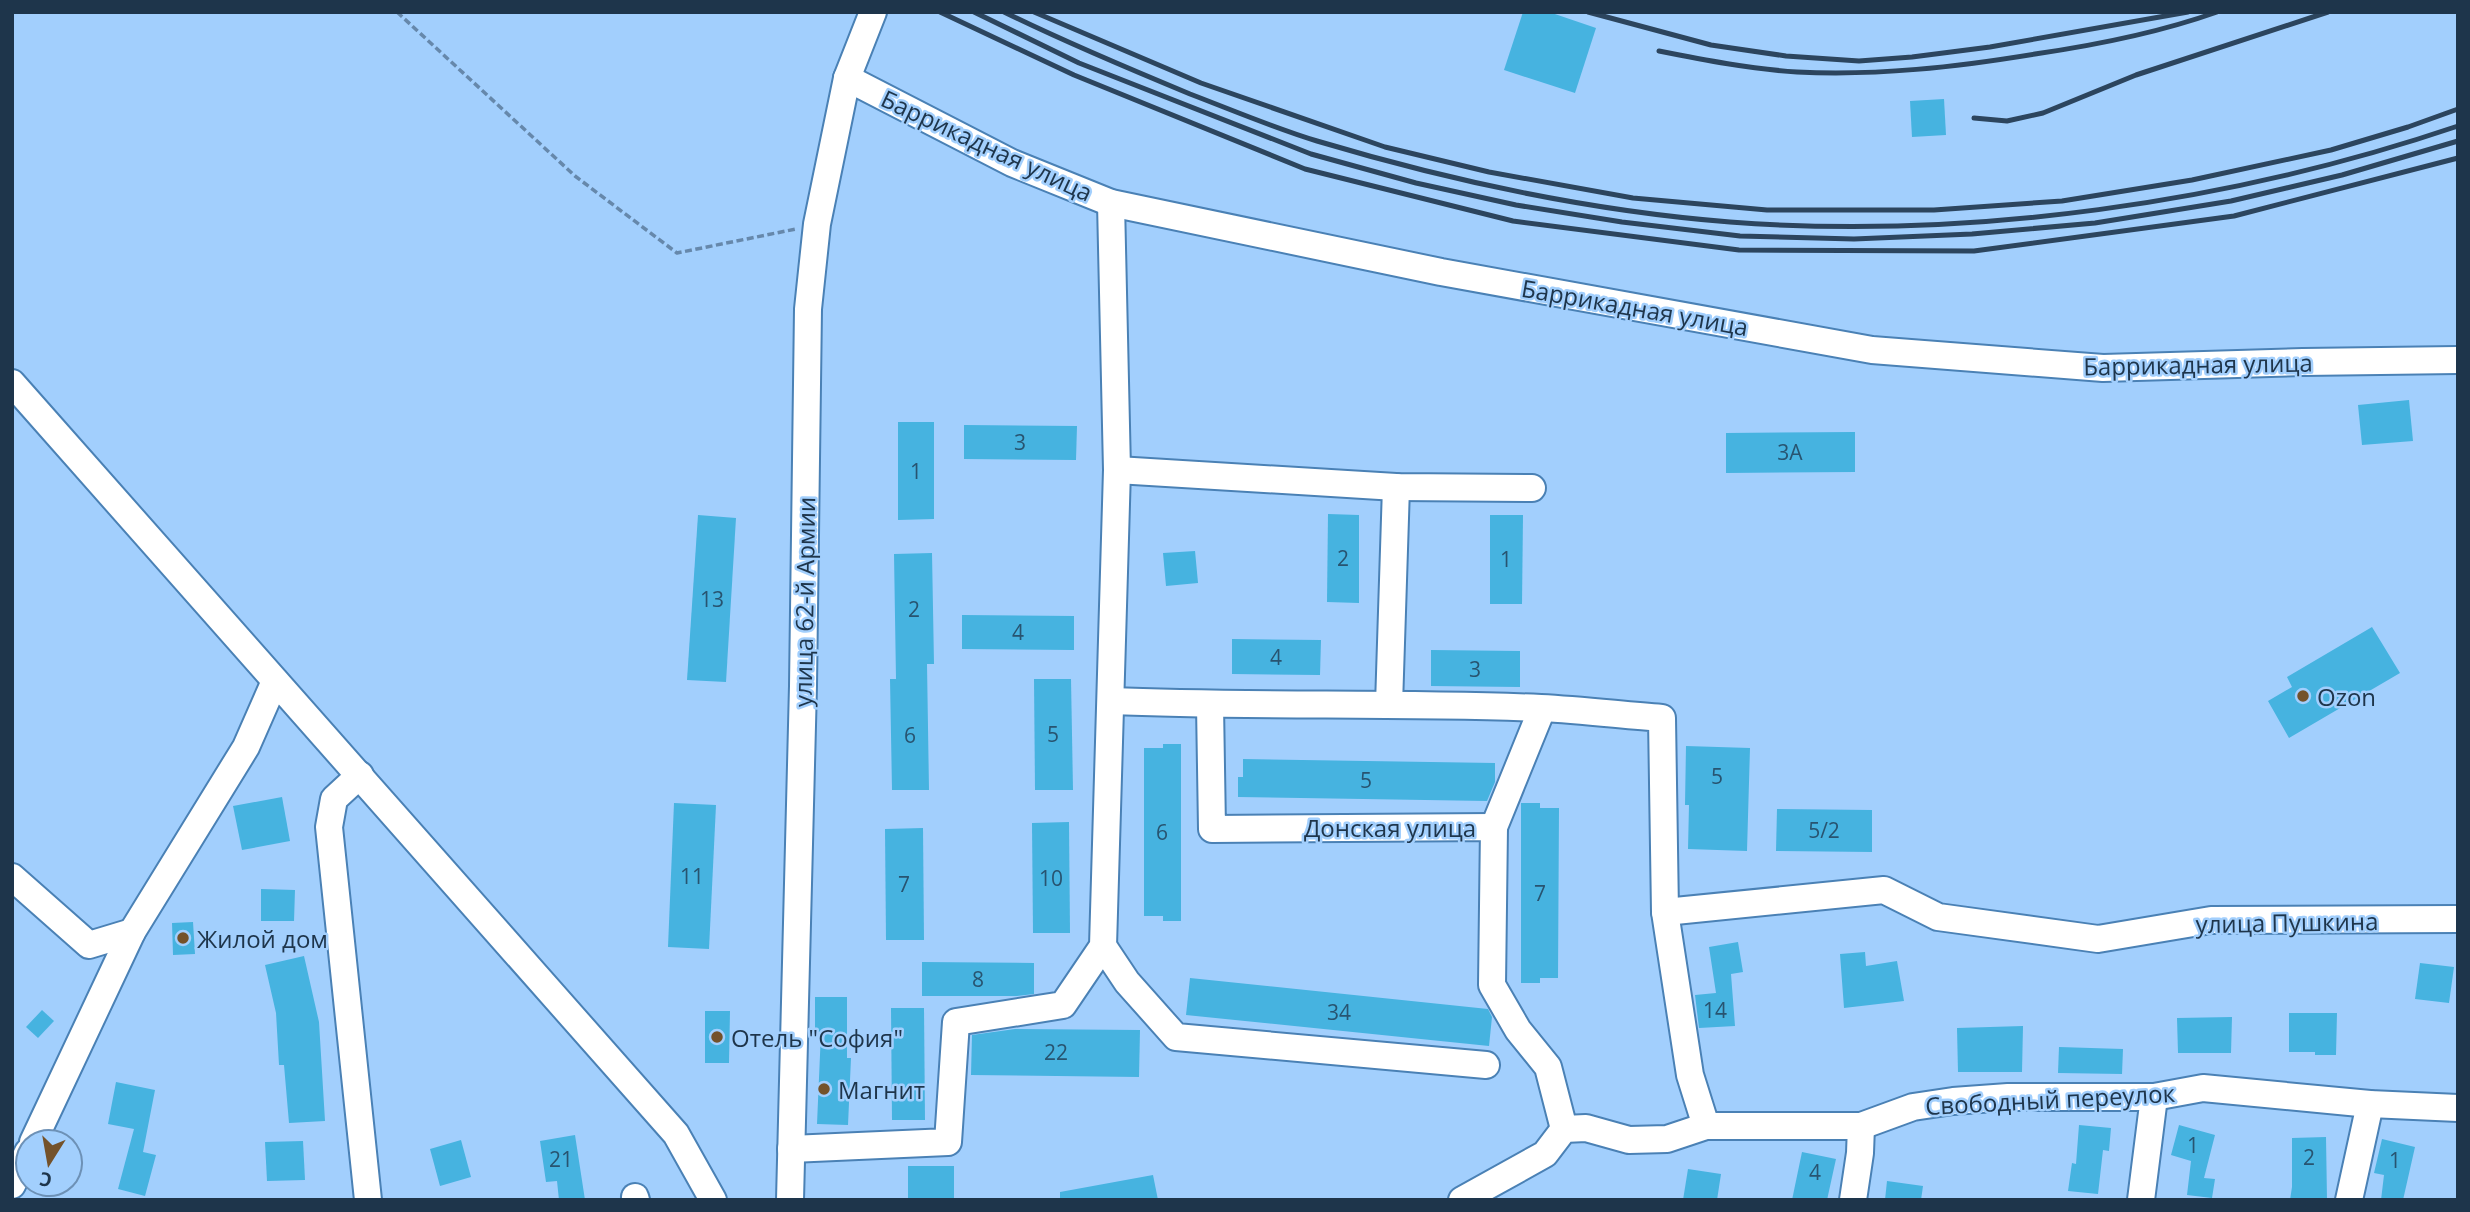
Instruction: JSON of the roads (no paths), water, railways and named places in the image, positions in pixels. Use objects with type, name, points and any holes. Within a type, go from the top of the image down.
[{"type":"street","name":"улица 62-й Армии","points":[[790,1200],[803,686],[808,309],[817,224],[847,78],[873,12]]},
{"type":"street","name":"Баррикадная улица","points":[[847,78],[1012,163],[1111,203],[1441,272],[1872,350],[2103,368],[2458,360]]},
{"type":"street","points":[[791,1149],[948,1142],[956,1022],[1063,1004],[1103,946],[1117,470],[1111,203]]},
{"type":"street","points":[[12,383],[676,1135],[713,1200]]},
{"type":"street","points":[[1117,470],[1396,487],[1532,488]]},
{"type":"street","points":[[1390,705],[1396,487]]},
{"type":"street","points":[[40,1128],[132,932],[246,747],[275,681]]},
{"type":"street","points":[[1111,701],[1210,705],[1390,705],[1542,709],[1662,718],[1665,912],[1690,1075],[1706,1126]]},
{"type":"street","name":"Донская улица","points":[[1210,705],[1212,829],[1494,827],[1492,985],[1518,1030],[1548,1066],[1564,1129]]},
{"type":"street","points":[[1494,827],[1542,709]]},
{"type":"street","points":[[360,775],[334,799],[329,827],[368,1200]]},
{"type":"street","points":[[12,877],[89,945],[132,932]]},
{"type":"street","name":"улица Пушкина","points":[[1665,912],[1884,890],[1938,917],[2098,939],[2211,920],[2458,919]]},
{"type":"street","points":[[1103,946],[1127,982],[1176,1037],[1486,1065]]},
{"type":"street","name":"Свободный переулок","points":[[1564,1129],[1586,1128],[1629,1140],[1667,1139],[1706,1126],[1861,1126],[1913,1107],[1953,1101],[2008,1097],[2154,1097],[2203,1088],[2370,1104],[2458,1108]]},
{"type":"street","points":[[2141,1200],[2154,1097]]},
{"type":"street","points":[[2349,1200],[2370,1104]]},
{"type":"street","points":[[1853,1200],[1861,1126]]},
{"type":"street","points":[[1462,1200],[1545,1154],[1564,1129]]},
{"type":"railway","points":[[940,12],[1074,75],[1305,169],[1513,221],[1739,250],[1974,251],[2234,216],[2458,158]]},
{"type":"railway","points":[[974,12],[1079,63],[1311,154],[1416,183],[1516,205],[1622,222],[1740,236],[1854,239],[1972,234],[2095,223],[2231,201],[2342,175],[2458,141]]},
{"type":"railway","points":[[1004,12],[1190,94],[1269,125],[1368,156],[1470,181],[1574,202],[1730,222],[1821,226],[1913,225],[2006,220],[2098,210],[2191,195],[2282,176],[2371,153],[2458,126]]},
{"type":"railway","points":[[1034,12],[1201,83],[1385,147],[1489,172],[1633,198],[1767,210],[1934,210],[2062,201],[2192,180],[2331,150],[2458,109]]},
{"type":"railway","points":[[1588,12],[1711,45],[1786,56],[1859,61],[1990,47],[2188,12]]},
{"type":"railway","points":[[1659,51],[1780,71],[1827,73],[1916,69],[2081,47],[2127,38],[2217,12]]},
{"type":"railway","points":[[1974,118],[2007,121],[2043,113],[2136,75],[2328,12]]},
{"type":"place","name":"Ozon","points":[[2303,696]]},
{"type":"place","name":"Жилой дом","points":[[183,938]]},
{"type":"place","name":"Отель \"София\"","points":[[717,1037]]},
{"type":"place","name":"Магнит","points":[[824,1089]]}]
